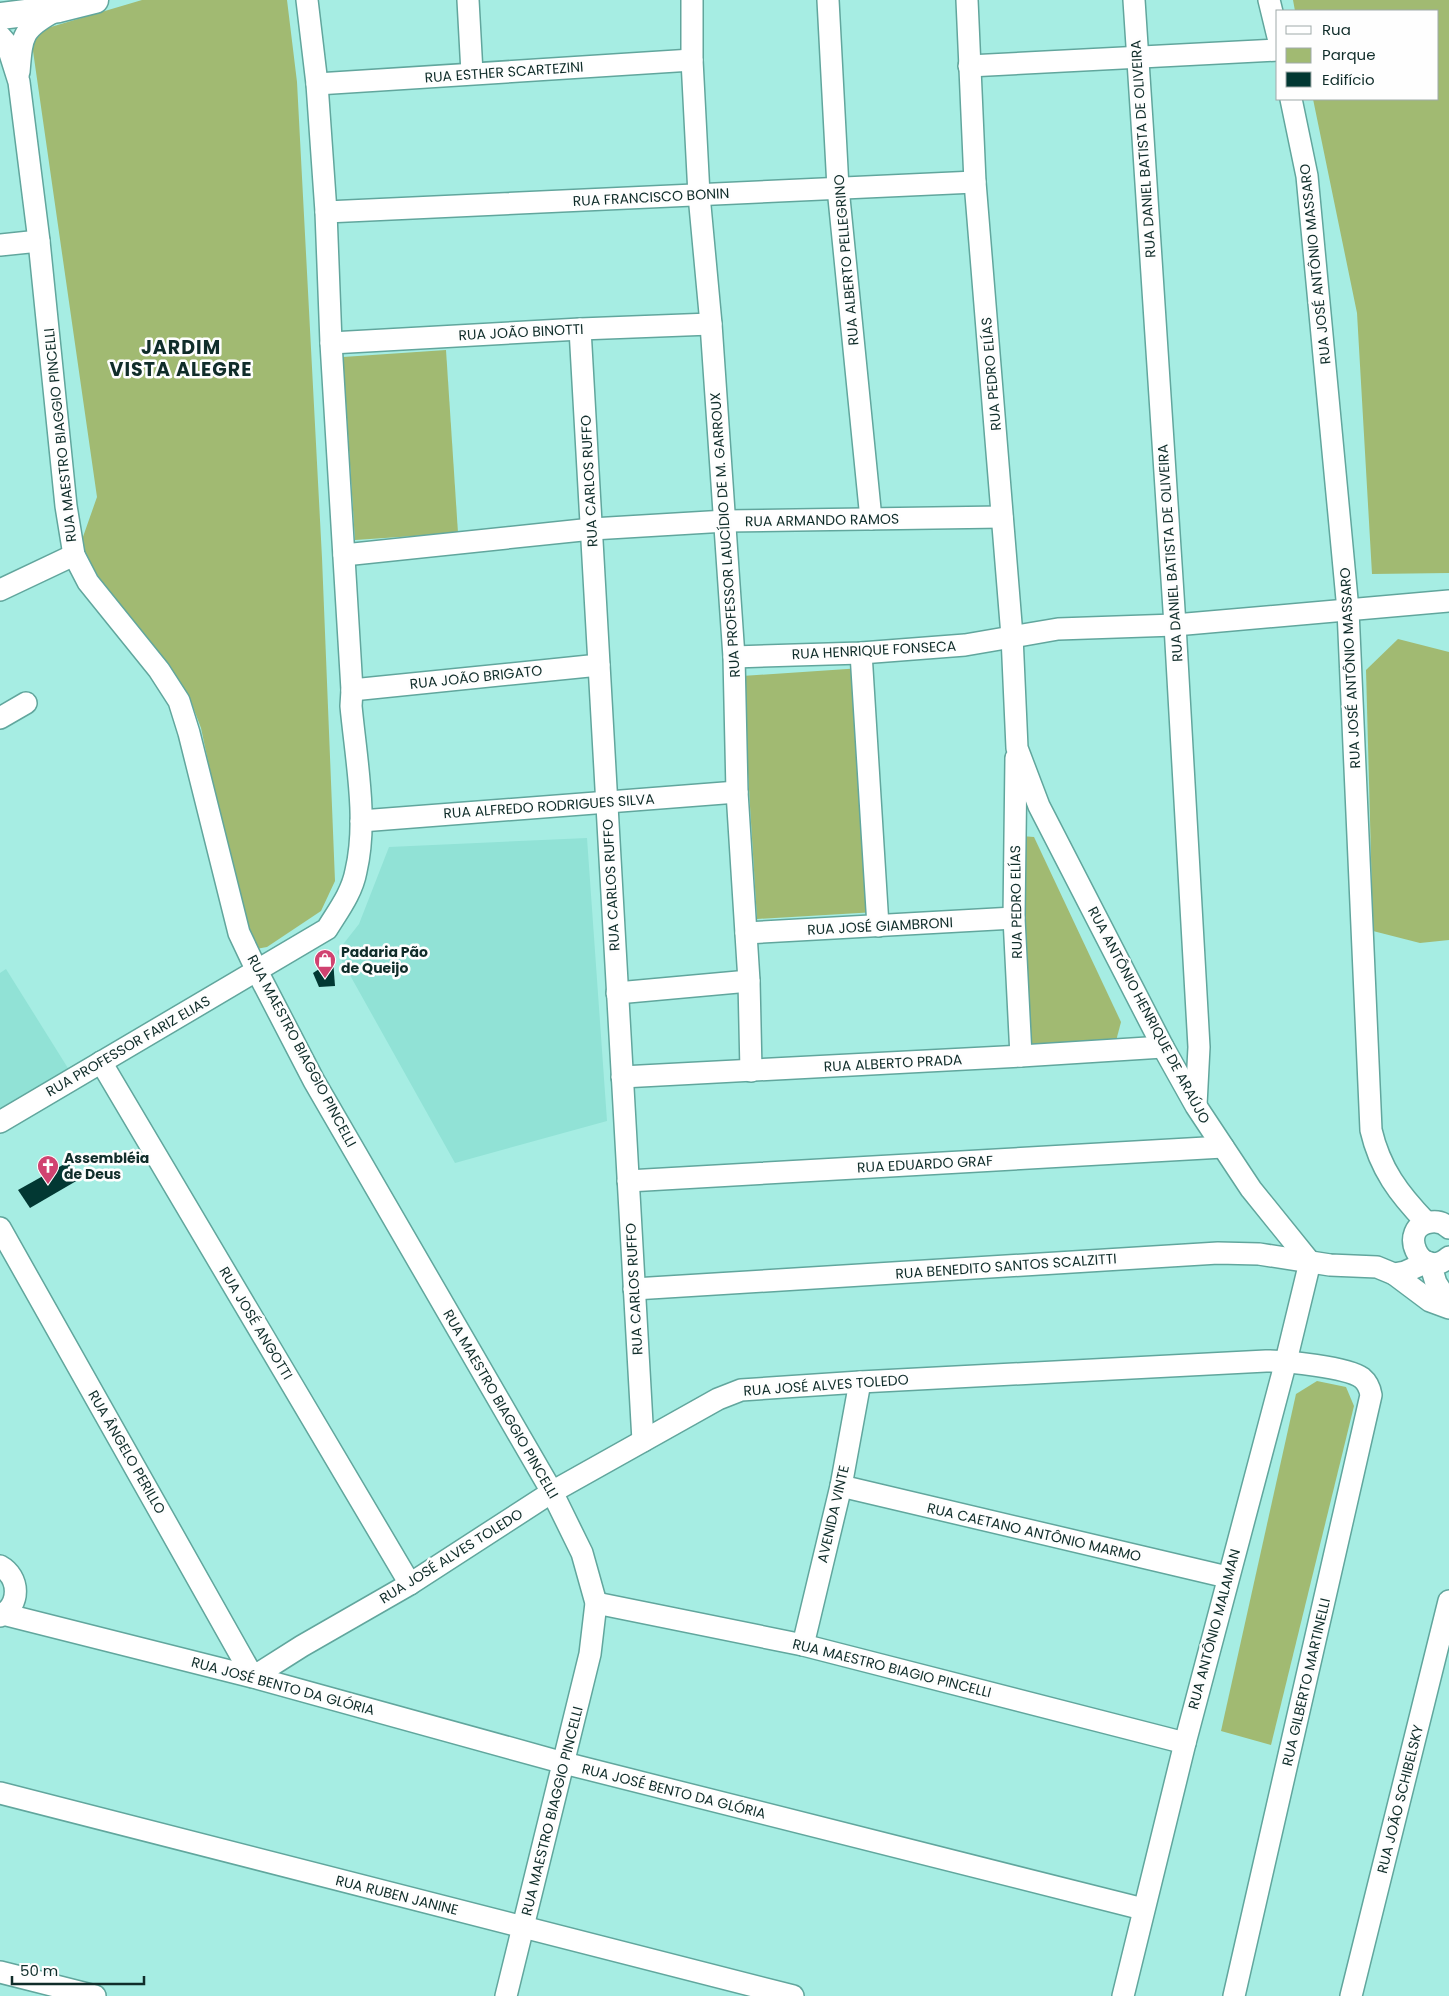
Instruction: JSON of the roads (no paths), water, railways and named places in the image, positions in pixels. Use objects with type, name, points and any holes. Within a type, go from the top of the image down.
[{"type":"main road","points":[[0,16],[59,9],[95,0]]},
{"type":"street","name":"RUA PROFESSOR FARIZ ELIAS","points":[[0,1122],[327,929],[344,902],[356,872],[361,821],[351,706],[352,690],[331,343],[326,212],[317,84],[307,0]]},
{"type":"street","points":[[468,0],[472,73]]},
{"type":"street","name":"RUA PROFESSOR LAUCÍDIO DE M. GARROUX","points":[[692,0],[692,60],[699,196],[726,521],[734,656],[737,792],[749,981],[751,1071]]},
{"type":"street","name":"RUA ALBERTO PELLEGRINO","points":[[828,0],[838,188],[871,519]]},
{"type":"street","name":"RUA PEDRO ELÍAS","points":[[968,0],[975,182],[1012,636],[1016,748],[1014,918],[1021,1056]]},
{"type":"street","name":"RUA DANIEL BATISTA DE OLIVEIRA","points":[[1134,0],[1175,625],[1198,1047],[1196,1106]]},
{"type":"street","points":[[1269,0],[1276,29]]},
{"type":"street","name":"RUA MAESTRO BIAGGIO PINCELLI","points":[[19,82],[25,33],[35,21],[59,9]]},
{"type":"street","name":"RUA MAESTRO BIAGGIO PINCELLI","points":[[0,36],[7,44],[19,82],[39,241],[66,506],[74,554],[88,582],[159,670],[178,701],[190,732],[239,933],[314,1081],[552,1492],[582,1553],[596,1603],[590,1654],[506,1996]]},
{"type":"street","points":[[970,66],[1276,50]]},
{"type":"street","name":"RUA ESTHER SCARTEZINI","points":[[317,84],[692,60]]},
{"type":"street","name":"RUA JOSÉ ANTÔNIO MASSARO","points":[[1291,100],[1307,176],[1348,610],[1371,1130],[1376,1152],[1390,1178],[1405,1200],[1426,1222]]},
{"type":"street","name":"RUA FRANCISCO BONIN","points":[[326,212],[975,182]]},
{"type":"street","points":[[0,245],[39,241]]},
{"type":"street","name":"RUA JOÃO BINOTTI","points":[[331,343],[580,329],[711,324]]},
{"type":"street","name":"RUA CARLOS RUFFO","points":[[580,329],[643,1441]]},
{"type":"street","name":"RUA ARMANDO RAMOS","points":[[344,555],[592,529],[726,521],[1002,517]]},
{"type":"street","points":[[0,590],[74,554]]},
{"type":"street","name":"RUA HENRIQUE FONSECA","points":[[734,656],[862,653],[966,645],[1058,630],[1175,625],[1449,602]]},
{"type":"street","points":[[862,653],[878,926]]},
{"type":"street","name":"RUA JOÃO BRIGATO","points":[[352,690],[599,665]]},
{"type":"street","points":[[0,718],[26,703]]},
{"type":"street","name":"RUA PEDRO ELÍAS","points":[[1016,748],[1039,806]]},
{"type":"street","name":"RUA ALFREDO RODRIGUES SILVA","points":[[361,821],[737,792]]},
{"type":"street","name":"RUA ANTÔNIO HENRIQUE DE ARAÚJO","points":[[1039,806],[1196,1106],[1251,1189],[1310,1262]]},
{"type":"street","name":"RUA JOSÉ GIAMBRONI","points":[[746,933],[1014,918]]},
{"type":"street","points":[[618,993],[749,981]]},
{"type":"street","name":"RUA ALBERTO PRADA","points":[[622,1077],[1164,1047]]},
{"type":"street","name":"RUA JOSÉ ANGOTTI","points":[[101,1062],[410,1584]]},
{"type":"street","name":"RUA EDUARDO GRAF","points":[[628,1181],[1223,1147]]},
{"type":"street","points":[[1449,1228],[1446,1224],[1436,1221],[1426,1222],[1418,1229],[1413,1239],[1430,1258],[1436,1283],[1449,1303]]},
{"type":"street","name":"RUA ÂNGELO PERILLO","points":[[0,1228],[253,1677]]},
{"type":"street","name":"RUA BENEDITO SANTOS SCALZITTI","points":[[634,1289],[1218,1253],[1259,1254],[1310,1262],[1405,1272],[1430,1258]]},
{"type":"street","name":"RUA ANTÔNIO MALAMAN","points":[[1123,1996],[1185,1744],[1286,1361],[1310,1262]]},
{"type":"street","points":[[1386,1271],[1430,1301],[1449,1308]]},
{"type":"street","name":"RUA JOSÉ ALVES TOLEDO","points":[[253,1677],[302,1646],[410,1584],[552,1492],[718,1399],[741,1390],[860,1382],[1286,1361],[1316,1365],[1356,1374]]},
{"type":"street","name":"RUA GILBERTO MARTINELLI","points":[[1234,1996],[1371,1395],[1369,1386],[1364,1379],[1356,1374]]},
{"type":"street","name":"AVENIDA VINTE","points":[[803,1645],[841,1486],[860,1382]]},
{"type":"street","name":"RUA CAETANO ANTÔNIO MARMO","points":[[841,1486],[1228,1577]]},
{"type":"street","points":[[0,1566],[12,1576],[16,1592],[10,1609],[1,1615]]},
{"type":"street","name":"RUA JOÃO SCHIBELSKY","points":[[1351,1996],[1449,1601]]},
{"type":"street","name":"RUA MAESTRO BIAGIO PINCELLI","points":[[596,1603],[803,1645],[1185,1744]]},
{"type":"street","name":"RUA JOSÉ BENTO DA GLÓRIA","points":[[1,1615],[253,1677],[564,1763],[1143,1909]]},
{"type":"street","name":"RUA RUBEN JANINE","points":[[0,1793],[793,1996]]},
{"type":"street","points":[[0,1972],[95,1996]]},
{"type":"place","name":"Padaria Pão de Queijo","points":[[325,979]]},
{"type":"place","name":"Assembléia de Deus","points":[[48,1185]]},
{"type":"district","name":"JARDIM VISTA ALEGRE","points":[[181,358]]}]
